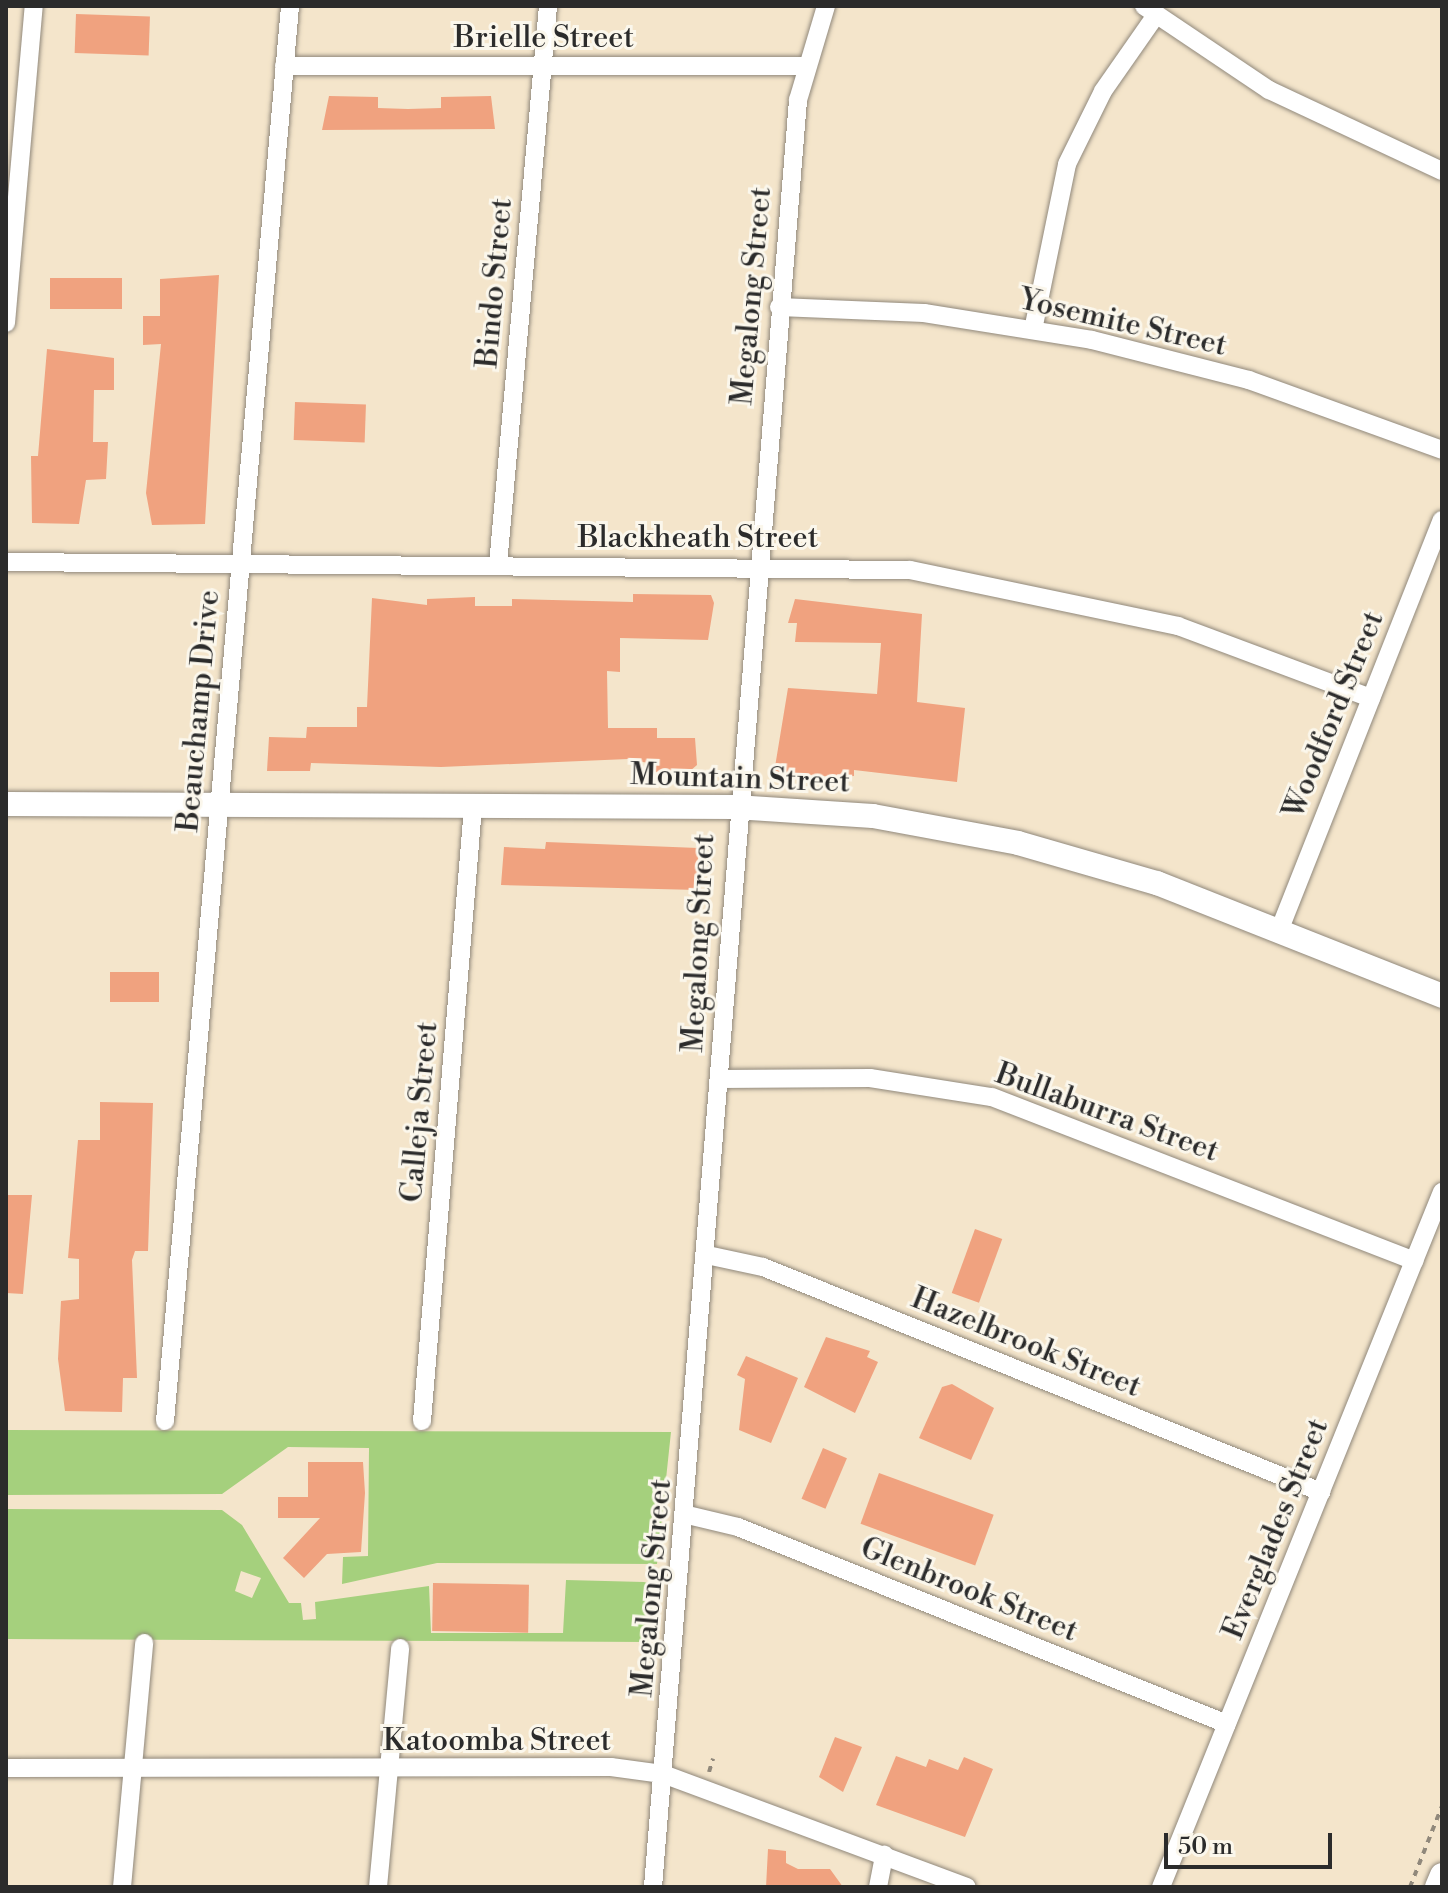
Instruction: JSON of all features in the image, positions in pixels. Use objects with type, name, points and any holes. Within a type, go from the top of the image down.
[{"type":"street","points":[[6,323],[34,6]]},
{"type":"street","name":"Beauchamp Drive","points":[[165,1421],[290,6]]},
{"type":"street","name":"Bindo Street","points":[[498,565],[548,6]]},
{"type":"street","name":"Megalong Street","points":[[653,1887],[688,1515],[735,807],[779,307],[804,66],[826,6]]},
{"type":"street","points":[[1033,330],[1067,164],[1103,91],[1150,11],[1317,116],[1442,171]]},
{"type":"street","name":"Brielle Street","points":[[284,66],[804,66]]},
{"type":"street","name":"Yosemite Street","points":[[779,307],[924,313],[1033,330],[1249,380],[1442,450]]},
{"type":"street","name":"Woodford Street","points":[[1279,931],[1442,520]]},
{"type":"street","name":"Blackheath Street","points":[[6,562],[757,566],[910,570],[1072,600],[1178,626],[1371,698]]},
{"type":"street","name":"Mountain Street","points":[[6,804],[735,807],[873,816],[1018,843],[1157,883],[1442,996]]},
{"type":"street","name":"Calleja Street","points":[[422,1421],[473,807]]},
{"type":"street","name":"Bullaburra Street","points":[[719,1079],[870,1078],[992,1097],[1414,1261]]},
{"type":"street","name":"Everglades Street","points":[[1161,1887],[1442,1192]]},
{"type":"street","name":"Hazelbrook Street","points":[[707,1255],[763,1267],[1321,1492]]},
{"type":"street","name":"Glenbrook Street","points":[[688,1515],[738,1527],[1227,1724]]},
{"type":"street","points":[[122,1887],[144,1643]]},
{"type":"street","points":[[378,1887],[400,1648]]},
{"type":"street","name":"Katoomba Street","points":[[6,1768],[611,1767],[663,1774],[967,1887]]},
{"type":"street","points":[[878,1887],[884,1855]]},
{"type":"street","points":[[1437,1887],[1442,1875]]},
{"type":"path","points":[[1410,1887],[1442,1806]]},
{"type":"green space","points":[[6,1430],[671,1432],[657,1564],[437,1563],[342,1584],[343,1557],[368,1556],[369,1448],[288,1447],[222,1494],[6,1495]]},
{"type":"green space","points":[[6,1509],[222,1510],[242,1525],[289,1603],[301,1603],[303,1620],[316,1619],[315,1602],[429,1586],[431,1633],[563,1633],[566,1580],[655,1585],[648,1642],[6,1639]],"holes":[[[241,1571],[261,1578],[252,1598],[235,1591]]]},
{"type":"building","points":[[76,14],[150,17],[149,56],[75,53]]},
{"type":"building","points":[[329,96],[378,97],[378,108],[408,109],[441,108],[441,97],[491,96],[495,129],[322,130]]},
{"type":"building","points":[[219,275],[205,524],[152,525],[146,493],[161,344],[143,345],[143,316],[160,316],[160,279]]},
{"type":"building","points":[[50,278],[122,278],[122,309],[50,309]]},
{"type":"building","points":[[47,349],[114,358],[114,390],[94,390],[93,442],[108,442],[106,479],[86,480],[79,524],[32,523],[31,456],[38,456]]},
{"type":"building","points":[[295,402],[366,404],[365,442],[294,440]]},
{"type":"building","points":[[633,594],[711,595],[714,603],[708,640],[620,638],[620,672],[607,671],[608,728],[657,728],[657,738],[695,738],[697,765],[690,771],[653,772],[653,764],[628,759],[441,767],[311,763],[310,771],[267,771],[269,737],[306,738],[307,727],[357,727],[357,707],[367,707],[372,598],[427,605],[427,599],[475,597],[475,606],[512,606],[512,599],[633,602]]},
{"type":"building","points":[[795,599],[922,614],[917,702],[965,708],[957,782],[854,770],[854,776],[839,777],[774,773],[788,688],[877,694],[881,643],[795,642],[797,623],[788,623]]},
{"type":"building","points":[[546,842],[698,848],[698,890],[501,885],[504,847],[545,849]]},
{"type":"building","points":[[110,972],[159,972],[159,1002],[110,1002]]},
{"type":"building","points":[[100,1102],[153,1103],[148,1251],[135,1251],[132,1260],[137,1378],[123,1378],[122,1412],[65,1411],[58,1359],[61,1301],[79,1299],[79,1259],[68,1258],[78,1140],[100,1140]]},
{"type":"building","points":[[6,1195],[32,1195],[23,1294],[6,1293]]},
{"type":"building","points":[[975,1229],[1002,1239],[979,1303],[952,1293]]},
{"type":"building","points":[[826,1337],[870,1351],[867,1357],[878,1362],[855,1413],[804,1387]]},
{"type":"building","points":[[746,1356],[798,1378],[771,1443],[739,1430],[745,1379],[737,1375]]},
{"type":"building","points":[[952,1384],[994,1408],[971,1460],[919,1438],[942,1387]]},
{"type":"building","points":[[823,1448],[847,1458],[825,1509],[802,1499]]},
{"type":"building","points":[[308,1462],[363,1462],[365,1493],[361,1552],[327,1554],[304,1578],[283,1558],[320,1518],[278,1518],[278,1497],[308,1497]]},
{"type":"building","points":[[879,1473],[994,1515],[975,1565],[861,1524]]},
{"type":"building","points":[[433,1583],[529,1585],[528,1633],[432,1631]]},
{"type":"building","points":[[835,1737],[862,1747],[843,1792],[819,1777]]},
{"type":"building","points":[[896,1756],[926,1767],[929,1759],[958,1770],[964,1757],[993,1769],[965,1837],[876,1805]]},
{"type":"building","points":[[768,1849],[786,1851],[786,1863],[798,1869],[830,1869],[843,1887],[766,1887]]}]
